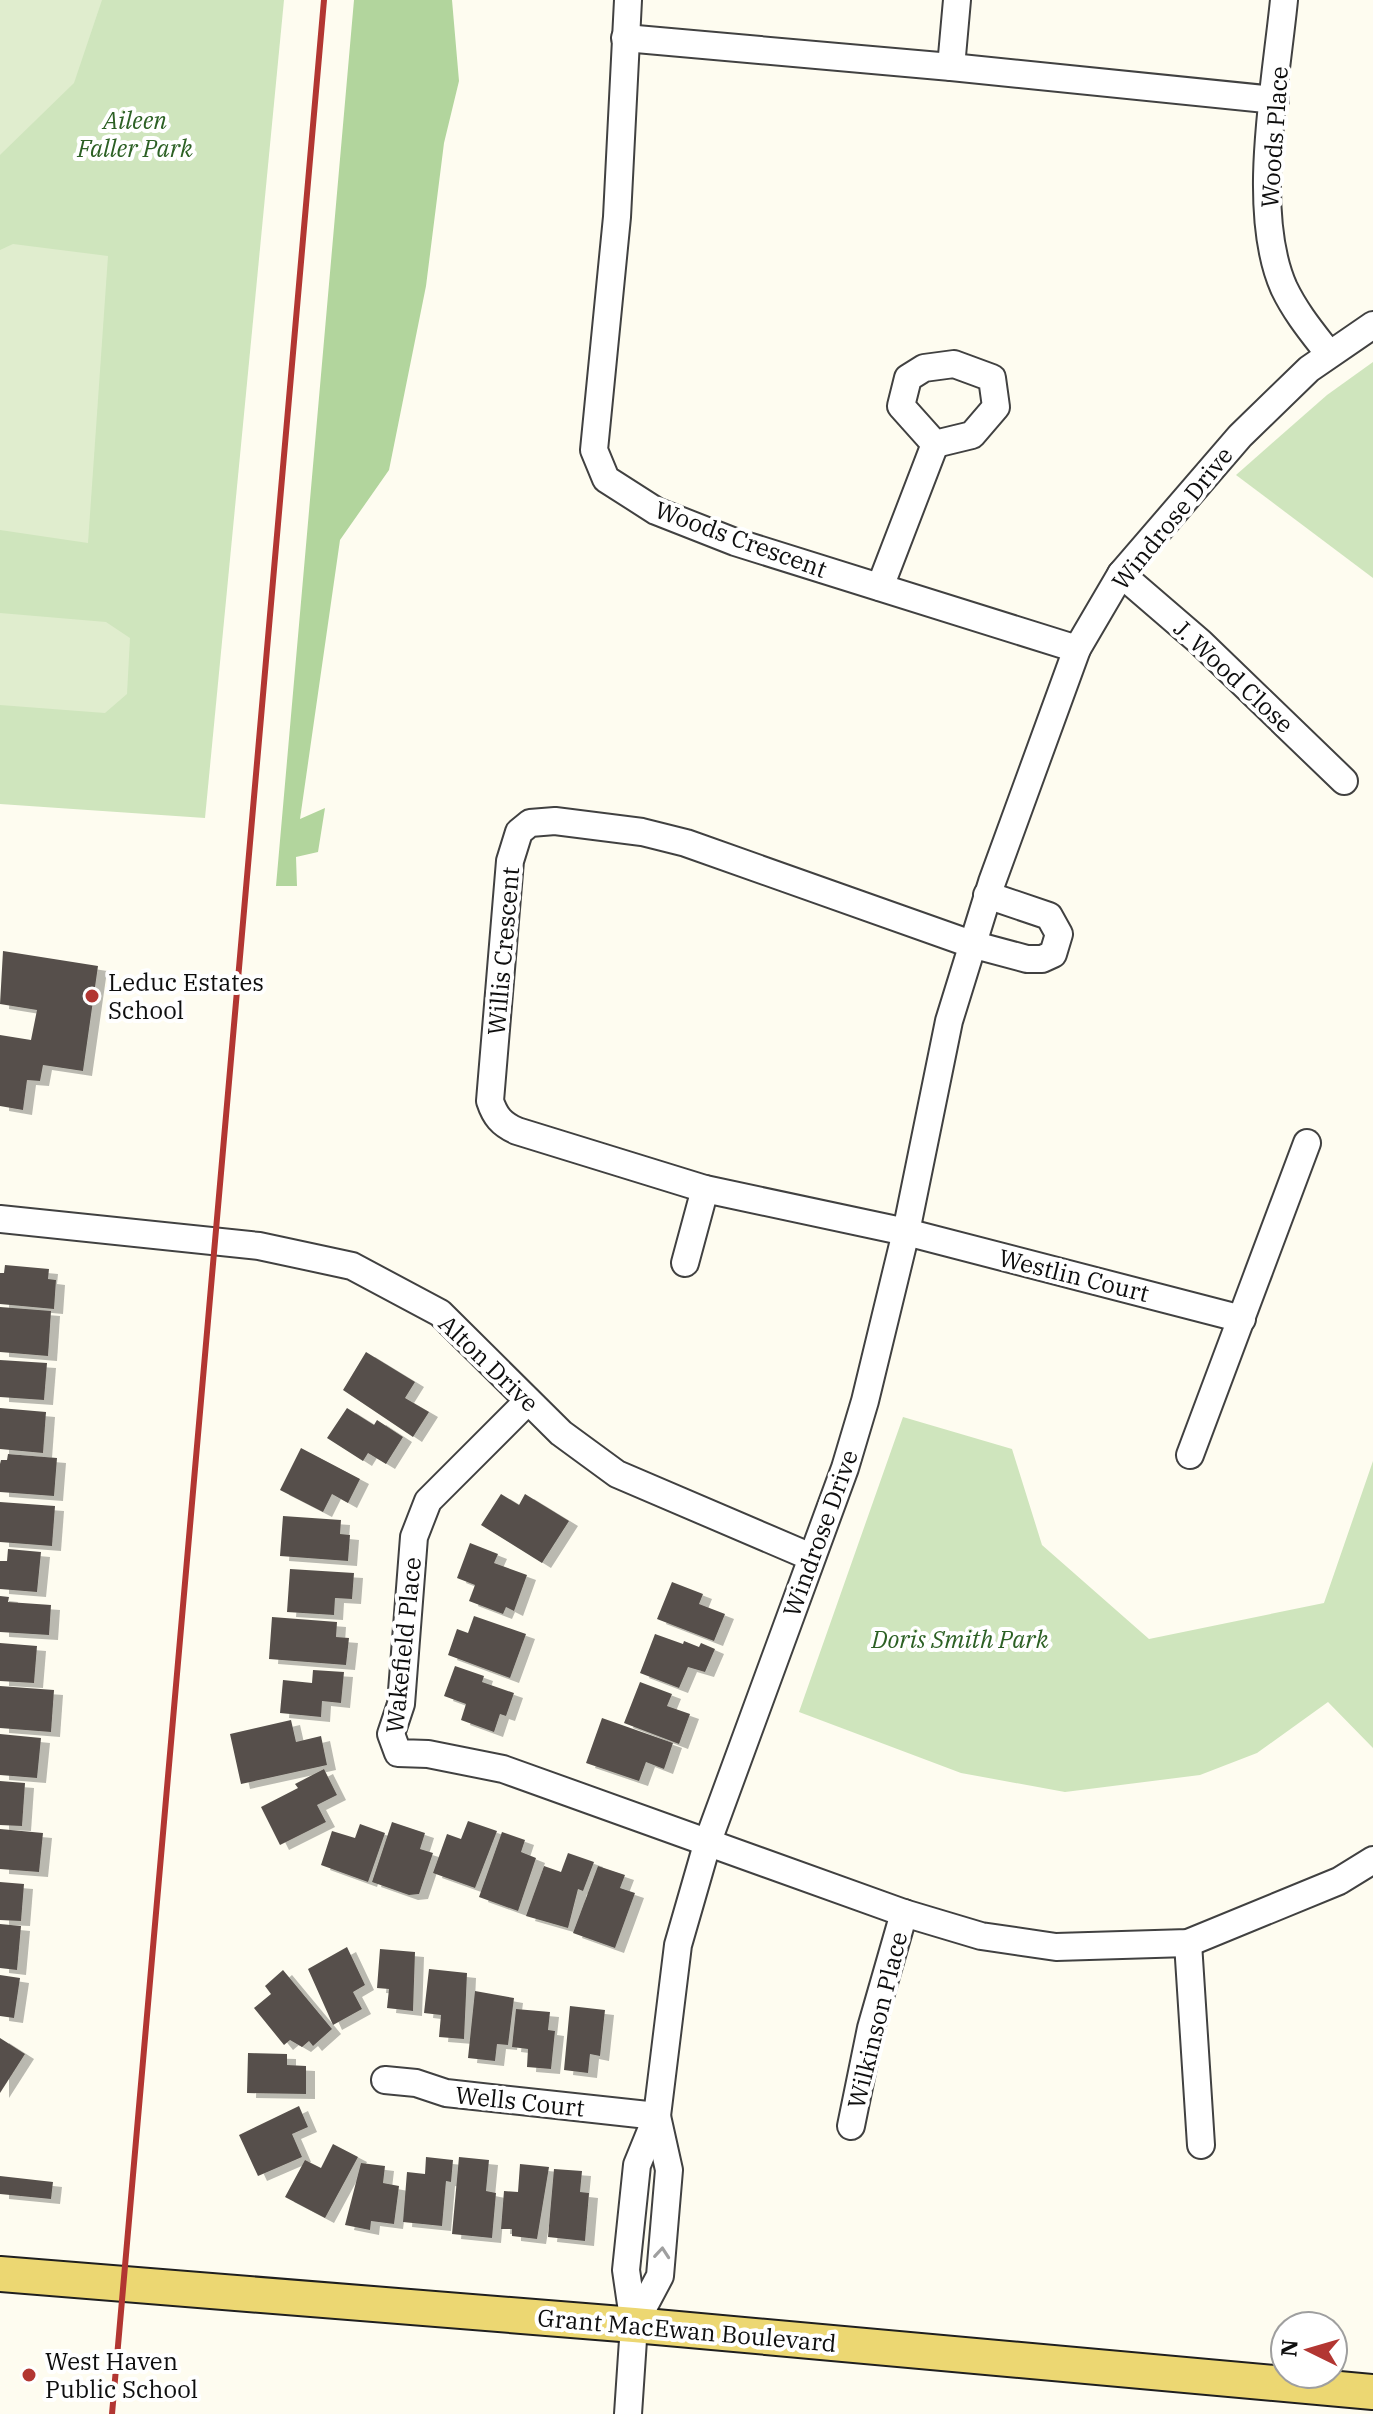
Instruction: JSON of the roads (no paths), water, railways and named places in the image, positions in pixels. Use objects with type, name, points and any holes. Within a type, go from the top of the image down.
[{"type":"main road","name":"Grant MacEwan Boulevard","points":[[0,2274],[634,2325],[1373,2392]]},
{"type":"street","name":"Woods Crescent","points":[[628,0],[617,217],[594,450],[606,479],[669,516],[735,542],[1077,649]]},
{"type":"street","points":[[951,67],[957,0]]},
{"type":"street","name":"Woods Place","points":[[1284,0],[1267,192],[1273,254],[1296,312],[1329,354]]},
{"type":"street","points":[[625,38],[1275,100]]},
{"type":"street","name":"Windrose Drive","points":[[634,2325],[660,2276],[669,2170],[657,2116],[678,1945],[708,1841],[865,1401],[906,1232],[949,1021],[987,895],[1077,649],[1121,574],[1240,436],[1329,354],[1373,325]]},
{"type":"street","points":[[880,587],[935,444]]},
{"type":"street","name":"J. Wood Close","points":[[1121,574],[1200,642],[1344,781]]},
{"type":"street","name":"Willis Crescent","points":[[906,1232],[705,1189],[504,1125],[490,1101],[510,861],[519,832],[530,823],[555,821],[663,836],[971,944]]},
{"type":"street","points":[[971,944],[1027,959],[1042,959],[1053,954],[1059,944],[1057,924],[1049,916],[987,895]]},
{"type":"street","points":[[1190,1455],[1307,1143]]},
{"type":"street","points":[[685,1263],[705,1189]]},
{"type":"street","name":"Alton Drive","points":[[0,1219],[259,1246],[352,1266],[440,1313],[561,1433],[617,1474],[811,1557]]},
{"type":"street","name":"Westlin Court","points":[[906,1232],[1242,1319]]},
{"type":"street","name":"Wakefield Place","points":[[528,1401],[428,1501],[419,1519],[414,1537],[401,1704],[391,1734],[393,1745],[398,1753],[428,1754],[503,1769],[708,1841]]},
{"type":"street","name":"Wilkinson Place","points":[[708,1841],[904,1913],[981,1936],[1056,1947],[1188,1943],[1339,1881],[1373,1860]]},
{"type":"street","name":"Wilkinson Place","points":[[851,2126],[871,2028],[904,1913]]},
{"type":"street","points":[[1188,1943],[1201,2145]]},
{"type":"street","name":"Wells Court","points":[[385,2080],[416,2083],[446,2093],[657,2116]]},
{"type":"street","points":[[628,2414],[634,2325]]},
{"type":"railway","points":[[112,2414],[324,0]]},
{"type":"place","name":"Leduc Estates School","points":[[92,996]]},
{"type":"place","name":"West Haven Public School","points":[[29,2375]]},
{"type":"park label","name":"Aileen Faller Park","points":[[135,134]]},
{"type":"park label","name":"Doris Smith Park","points":[[960,1639]]}]
